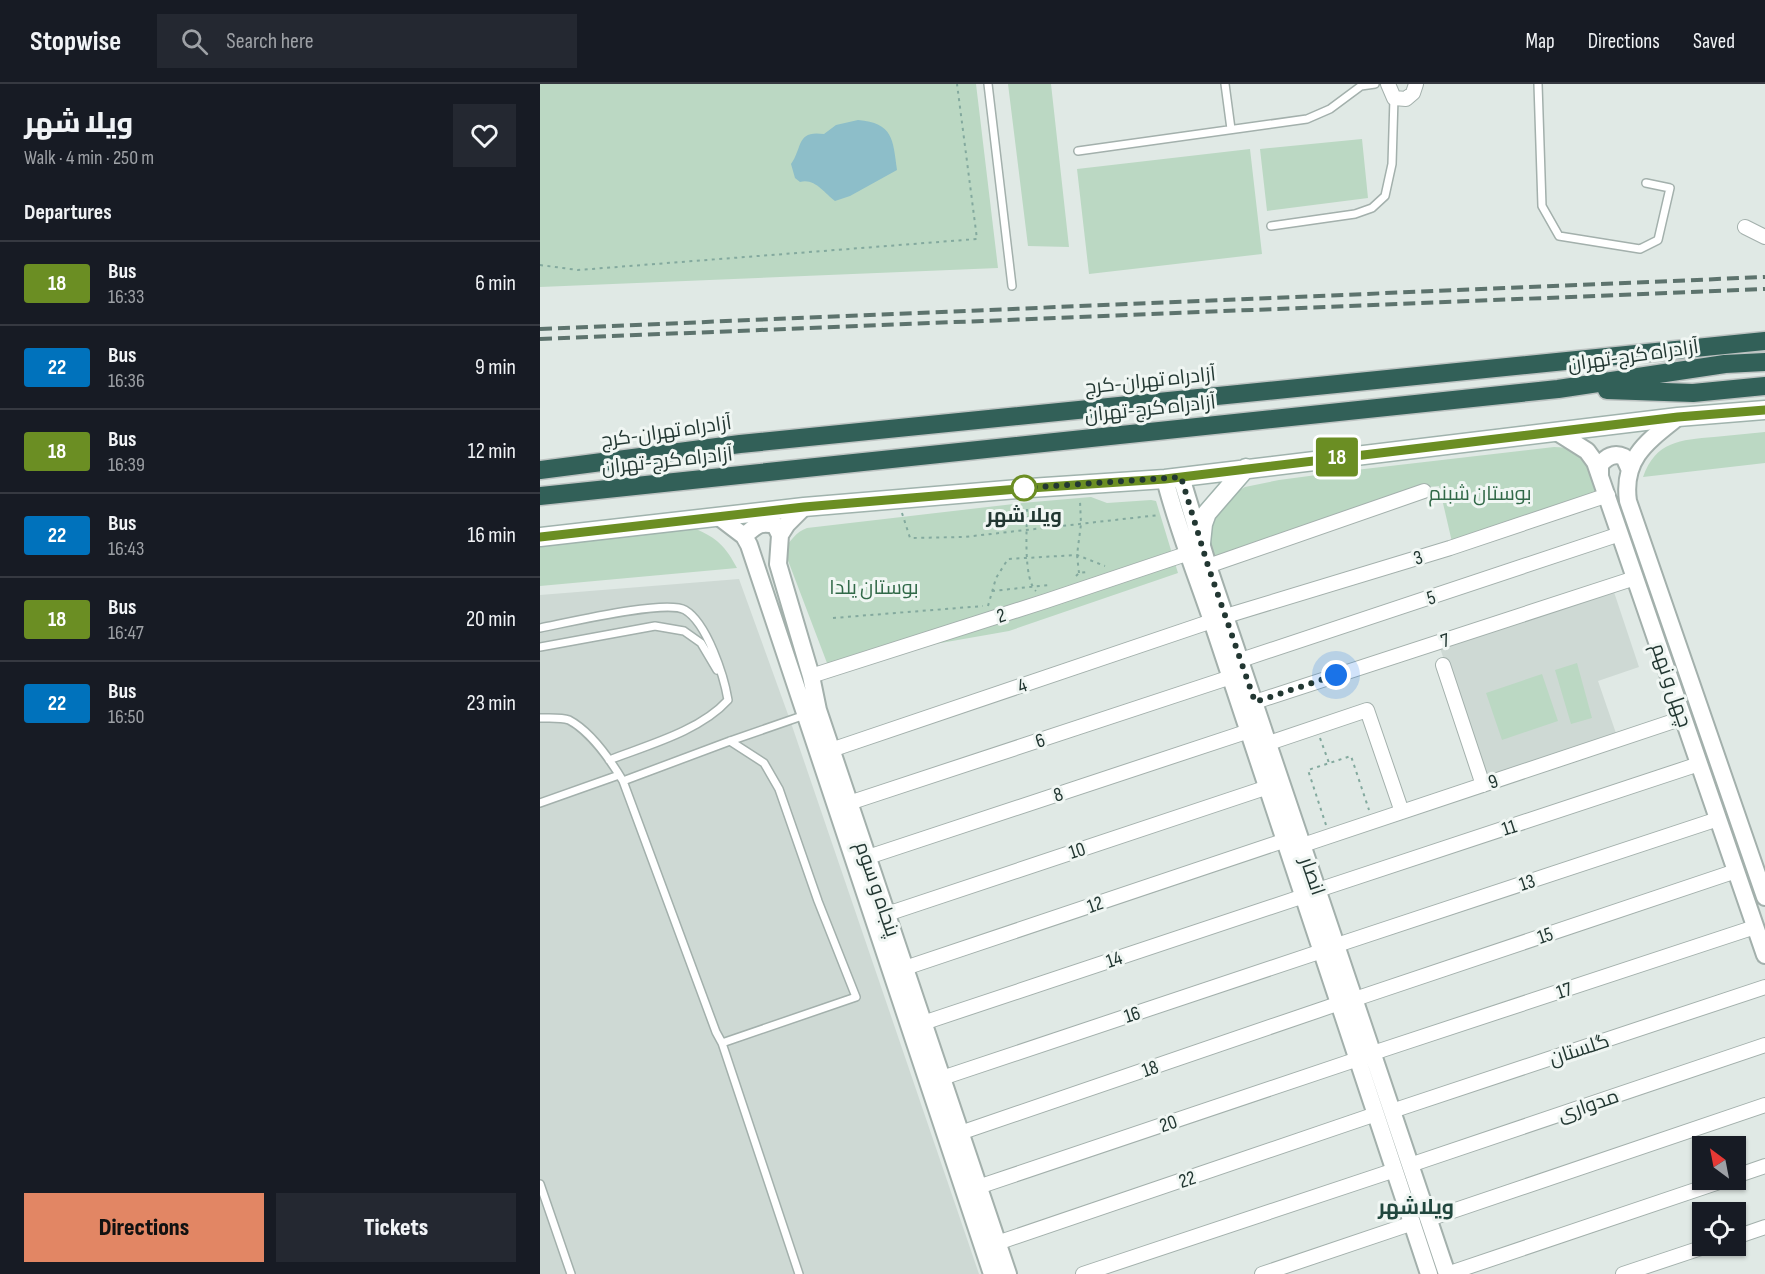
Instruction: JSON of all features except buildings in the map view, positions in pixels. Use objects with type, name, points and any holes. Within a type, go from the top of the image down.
[{"type":"highway","name":"آزادراه تهران-کرج","points":[[540,470],[740,444],[1765,341]]},
{"type":"highway","name":"آزادراه کرج-تهران","points":[[540,496],[1558,389],[1725,364],[1765,362]]},
{"type":"highway","points":[[1558,389],[1693,393],[1765,386]]},
{"type":"main road","points":[[540,537],[804,507],[1173,478],[1678,417],[1765,410]]},
{"type":"main road","points":[[1195,548],[1207,513],[1246,468]]},
{"type":"street","points":[[1388,84],[1395,98],[1406,99],[1413,93],[1416,84]]},
{"type":"street","points":[[1745,227],[1765,237]]},
{"type":"street","points":[[1629,468],[1633,458],[1647,441],[1678,417]]},
{"type":"street","name":"چهل و نهم","points":[[1557,432],[1587,451],[1595,462],[1765,956]]},
{"type":"street","points":[[1600,477],[1600,465],[1614,454],[1624,457],[1629,468]]},
{"type":"street","name":"چهل و نهم","points":[[1629,468],[1628,501],[1765,897]]},
{"type":"street","name":"انصار","points":[[1173,478],[1174,514],[1208,566],[1231,677],[1286,840],[1311,893],[1421,1221],[1447,1274]]},
{"type":"street","name":"انصار","points":[[1173,478],[1219,618],[1241,660],[1269,742],[1303,845],[1311,893]]},
{"type":"street","points":[[1208,566],[1424,491]]},
{"type":"street","name":"3","points":[[1219,618],[1450,548],[1608,495]]},
{"type":"street","points":[[780,535],[787,524],[804,507]]},
{"type":"street","points":[[719,517],[744,536],[757,525],[766,522],[775,525],[780,535]]},
{"type":"street","name":"5","points":[[1241,660],[1620,534]]},
{"type":"street","name":"پنجاه و سوم","points":[[780,535],[778,564],[811,676],[811,713],[831,750],[1008,1274]]},
{"type":"street","name":"پنجاه و سوم","points":[[744,536],[811,713],[992,1274]]},
{"type":"street","name":"2","points":[[811,676],[1046,601],[1195,548]]},
{"type":"street","name":"7","points":[[1255,702],[1635,578]]},
{"type":"street","name":"4","points":[[831,750],[1219,618]]},
{"type":"street","points":[[1443,665],[1483,785]]},
{"type":"street","name":"6","points":[[849,803],[1231,677]]},
{"type":"street","points":[[1269,742],[1367,710],[1402,812]]},
{"type":"street","name":"9","points":[[1303,845],[1683,718]]},
{"type":"street","name":"8","points":[[868,857],[1249,731]]},
{"type":"street","name":"11","points":[[1311,893],[1699,764]]},
{"type":"street","name":"10","points":[[886,914],[1268,787]]},
{"type":"street","name":"13","points":[[1329,948],[1718,819]]},
{"type":"street","name":"12","points":[[905,968],[1286,840]]},
{"type":"street","name":"15","points":[[1347,1001],[1736,871]]},
{"type":"street","name":"14","points":[[923,1023],[1311,893]]},
{"type":"street","name":"17","points":[[1365,1056],[1755,927]]},
{"type":"street","name":"16","points":[[942,1078],[1329,948]]},
{"type":"street","name":"گلستان","points":[[1384,1112],[1765,987]]},
{"type":"street","name":"18","points":[[960,1133],[1347,1001]]},
{"type":"street","name":"مدواری","points":[[1083,1274],[1765,1045]]},
{"type":"street","name":"20","points":[[978,1187],[1365,1056]]},
{"type":"street","points":[[1262,1274],[1765,1105]]},
{"type":"street","name":"22","points":[[997,1243],[1384,1112]]},
{"type":"street","points":[[1746,1173],[1765,1166]]},
{"type":"street","points":[[1447,1274],[1695,1190]]},
{"type":"street","name":"انصار","points":[[1421,1221],[1429,1274]]},
{"type":"street","points":[[1746,1234],[1765,1227]]},
{"type":"street","points":[[1623,1274],[1692,1251]]},
{"type":"lane","points":[[988,84],[1012,286]]},
{"type":"lane","points":[[1225,84],[1231,129]]},
{"type":"lane","points":[[1078,151],[1307,118],[1330,108],[1361,85],[1375,84]]},
{"type":"lane","points":[[1538,84],[1542,206],[1559,236],[1640,249],[1658,240],[1670,188],[1646,183]]},
{"type":"lane","points":[[1271,226],[1355,214],[1372,207],[1386,196],[1392,164],[1395,98]]},
{"type":"lane","points":[[540,628],[647,608],[669,607],[684,609],[694,618],[714,651],[728,700],[719,710],[697,725],[609,760]]},
{"type":"lane","points":[[540,647],[655,626],[684,631],[701,643],[723,680]]},
{"type":"lane","points":[[540,803],[621,778],[811,713]]},
{"type":"lane","points":[[540,718],[567,719],[583,730],[621,778],[722,1043],[799,1274]]},
{"type":"lane","points":[[722,1043],[856,997],[818,901],[778,789],[764,763],[730,741]]},
{"type":"lane","points":[[540,1184],[571,1274]]},
{"type":"path","points":[[540,265],[578,270],[977,238],[957,84]]},
{"type":"path","points":[[1079,498],[1081,524],[1077,555],[1079,573]]},
{"type":"path","points":[[898,500],[910,538],[964,537],[1174,514]]},
{"type":"path","points":[[1026,509],[1026,558],[1031,587],[1046,601]]},
{"type":"path","points":[[833,618],[988,606],[996,578],[1008,559],[1077,555],[1112,569],[1101,571]]},
{"type":"path","points":[[1074,578],[1079,573],[1090,572]]},
{"type":"path","points":[[992,591],[1050,585]]},
{"type":"path","points":[[1317,726],[1329,763]]},
{"type":"path","points":[[1330,836],[1308,770],[1329,763],[1351,756],[1373,822]]},
{"type":"shaded area","points":[[739,579],[790,720],[979,1274],[540,1274],[540,595]]},
{"type":"shaded area","points":[[1612,586],[1639,667],[1598,681],[1618,739],[1486,784],[1438,642]]},
{"type":"green space","points":[[540,84],[976,84],[998,268],[540,287]]},
{"type":"green space","points":[[1008,84],[1051,84],[1069,247],[1028,246]]},
{"type":"green space","points":[[1362,139],[1368,198],[1267,211],[1260,149]]},
{"type":"green space","points":[[1250,149],[1262,254],[1089,274],[1077,169]]},
{"type":"green space","points":[[1765,432],[1765,463],[1643,477],[1648,465],[1662,449],[1680,441]]},
{"type":"green space","name":"بوستان شبنم","points":[[1554,447],[1573,450],[1580,454],[1590,466],[1601,491],[1452,542],[1439,486],[1418,488],[1212,560],[1207,540],[1215,514],[1235,493],[1245,487],[1347,471]]},
{"type":"green space","name":"بوستان یلدا","points":[[1091,497],[1107,503],[1156,501],[1178,573],[1009,631],[827,663],[784,550],[800,532],[807,528]]},
{"type":"green space","points":[[696,529],[720,544],[737,568],[540,586],[540,546]]},
{"type":"green space","points":[[1577,663],[1592,718],[1571,724],[1555,670]]},
{"type":"green space","points":[[1542,674],[1558,721],[1502,740],[1486,693]]},
{"type":"water","points":[[858,120],[878,125],[889,134],[897,170],[850,196],[835,201],[815,184],[800,182],[795,178],[791,164],[804,137],[815,133],[824,134],[836,125]]},
{"type":"railway","points":[[540,329],[1765,277]]},
{"type":"railway","points":[[540,339],[1765,289]]},
{"type":"bus line","name":"18","points":[[540,537],[804,507],[1165,479],[1678,417],[1765,410]]},
{"type":"place","name":"ویلا شهر","points":[[1024,488]]},
{"type":"district","name":"ویلاشهر","points":[[1416,1207]]},
{"type":"route","points":[[1024,488],[1181,477],[1208,566],[1255,702],[1336,675]]}]
